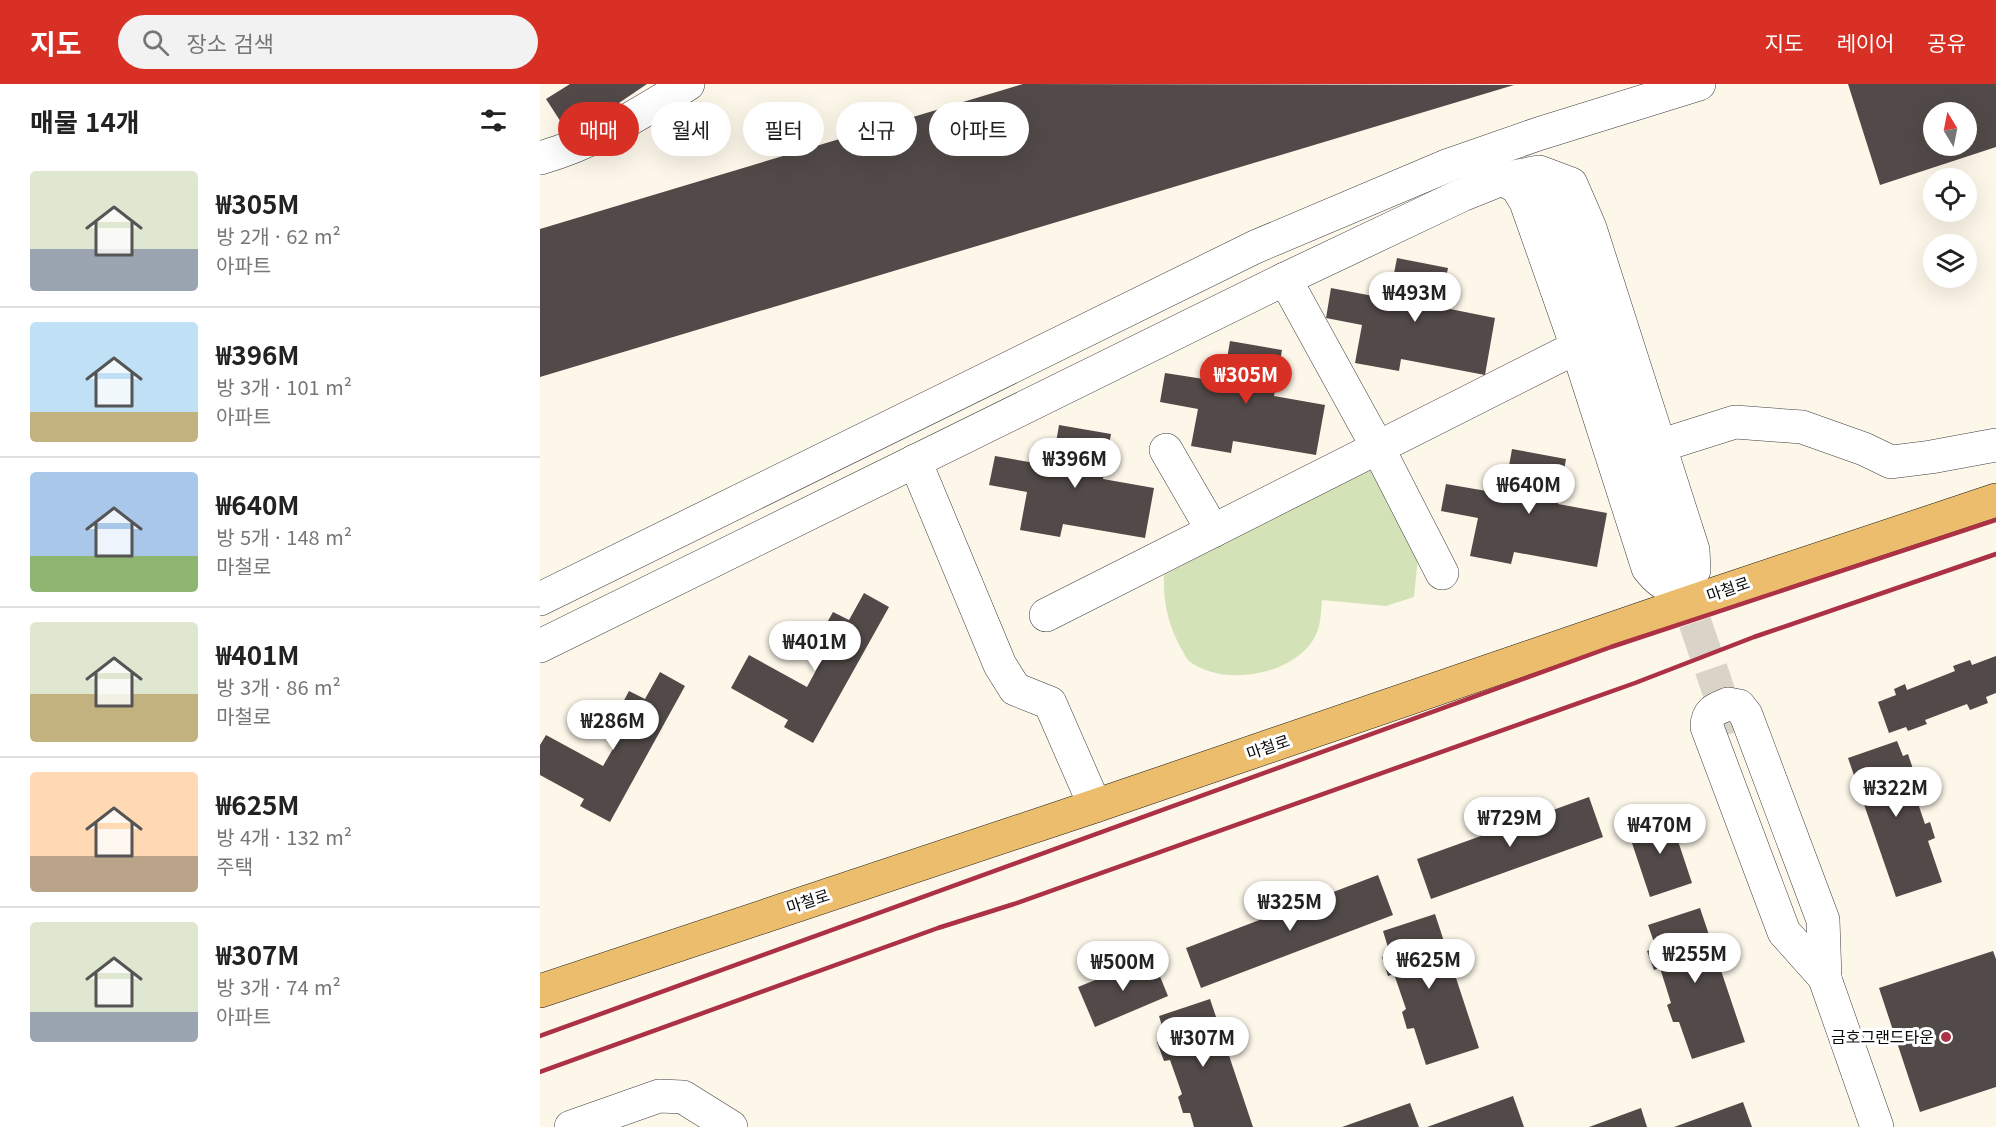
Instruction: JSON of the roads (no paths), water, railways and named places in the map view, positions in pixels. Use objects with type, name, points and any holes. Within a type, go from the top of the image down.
[{"type":"main road","name":"마철로","points":[[540,991],[1095,806],[1682,580],[1996,500]]},
{"type":"street","points":[[540,158],[563,151],[623,124],[688,84]]},
{"type":"street","points":[[540,599],[1255,246],[1449,165],[1538,134],[1699,84]]},
{"type":"street","points":[[540,646],[1285,279],[1462,195],[1502,179],[1539,172],[1571,184],[1590,228],[1599,338],[1648,568],[1658,582],[1674,586],[1694,570],[1693,550],[1659,446],[1599,338],[1526,202],[1517,187],[1502,179]]},
{"type":"street","points":[[1285,279],[1378,448],[1442,573]]},
{"type":"street","points":[[1046,615],[1599,338]]},
{"type":"street","points":[[1659,446],[1735,422],[1802,427],[1864,449],[1891,462],[1996,445]]},
{"type":"street","points":[[1166,450],[1213,531]]},
{"type":"street","points":[[915,461],[1000,665],[1016,689],[1050,703],[1095,806]]},
{"type":"street","points":[[1728,704],[1739,706],[1746,715],[1823,920],[1825,978],[1784,932],[1707,727],[1707,718],[1714,709],[1728,704]]},
{"type":"street","points":[[1733,733],[1825,978],[1877,1127]]},
{"type":"street","points":[[571,1127],[659,1096],[683,1097],[731,1127]]},
{"type":"tunnel","points":[[1679,576],[1733,733]]},
{"type":"railway","points":[[540,1036],[1611,647],[1996,520]]},
{"type":"railway","points":[[540,1072],[938,928],[1014,904],[1635,683],[1754,637],[1996,554]]},
{"type":"place","name":"금호그랜드타운","points":[[1946,1037]]}]
